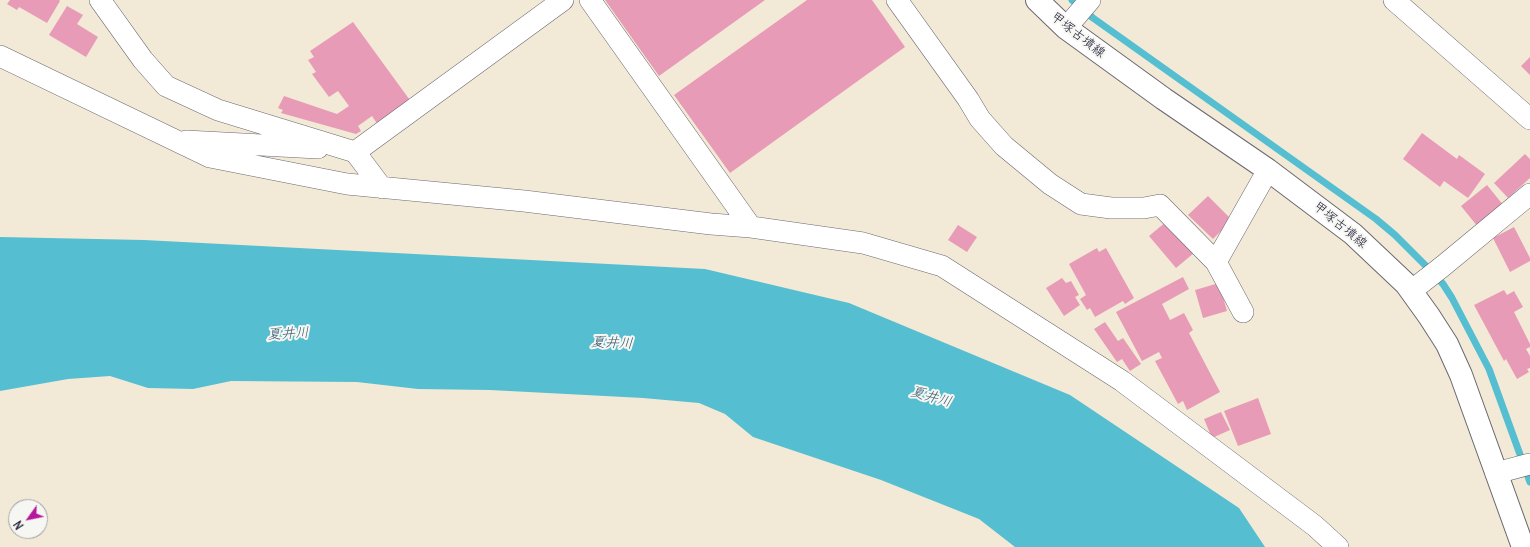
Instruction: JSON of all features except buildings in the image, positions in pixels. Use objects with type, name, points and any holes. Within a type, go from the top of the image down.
[{"type":"main road","name":"甲塚古墳線","points":[[1037,0],[1071,22],[1164,99],[1268,170],[1353,234],[1388,266],[1418,285],[1447,344],[1503,471],[1524,547]]},
{"type":"street","points":[[100,0],[143,60],[166,86],[218,110],[347,149],[382,188]]},
{"type":"street","points":[[174,140],[347,149],[563,0]]},
{"type":"street","points":[[590,0],[750,227]]},
{"type":"street","points":[[897,0],[968,99],[980,119],[1004,146],[1050,184],[1081,204],[1111,208],[1144,208],[1160,204],[1216,262],[1243,312]]},
{"type":"street","points":[[1394,0],[1530,119]]},
{"type":"street","points":[[1071,22],[1090,1]]},
{"type":"street","points":[[0,56],[210,157],[347,184],[750,227],[863,244],[942,266],[1122,381],[1315,526],[1338,547]]},
{"type":"street","points":[[1216,262],[1268,170]]},
{"type":"street","points":[[1418,285],[1530,194]]},
{"type":"street","points":[[1503,471],[1530,464]]},
{"type":"water","name":"夏井川","points":[[0,237],[144,240],[705,269],[849,303],[1070,395],[1239,508],[1265,547],[1015,547],[979,519],[881,480],[753,437],[725,414],[699,403],[643,398],[490,390],[418,389],[357,382],[231,381],[193,389],[148,388],[110,376],[68,379],[0,391]]},
{"type":"waterway","points":[[1072,0],[1093,18],[1376,219],[1395,235],[1428,268],[1443,284],[1452,298],[1489,369],[1530,482]]}]
